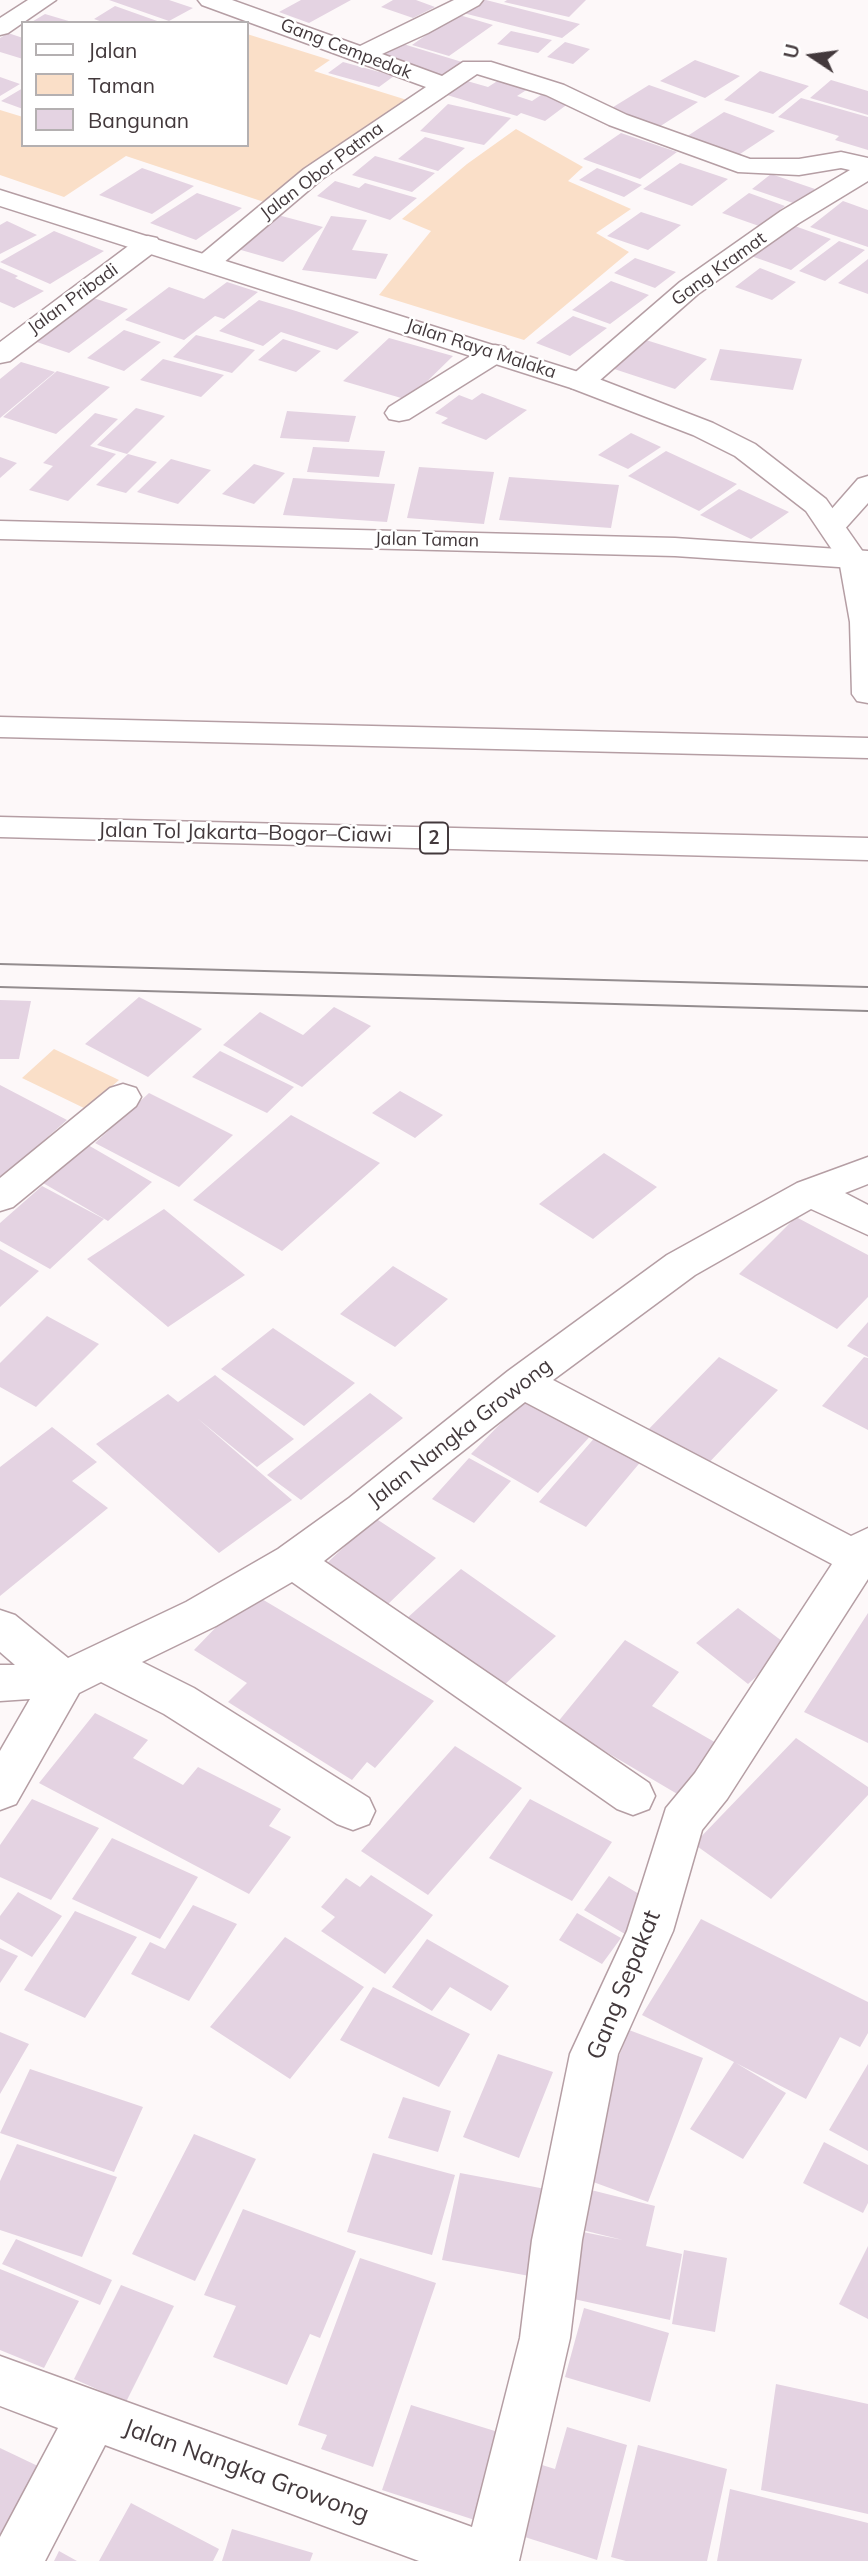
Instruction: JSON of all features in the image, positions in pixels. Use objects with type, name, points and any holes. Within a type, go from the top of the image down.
[{"type":"main road","points":[[0,28],[44,0]]},
{"type":"main road","name":"Gang Cempedak","points":[[210,0],[442,85]]},
{"type":"main road","points":[[360,55],[420,28],[471,0]]},
{"type":"main road","name":"Jalan Obor Patma","points":[[207,263],[313,174],[472,67],[482,67],[555,90],[618,120],[728,162],[770,168],[841,160],[868,168]]},
{"type":"main road","name":"Gang Kramat","points":[[581,382],[689,288],[790,217],[868,168]]},
{"type":"main road","name":"Jalan Raya Malaka","points":[[0,198],[581,382],[703,429],[745,450],[816,505],[861,560],[868,694]]},
{"type":"main road","name":"Jalan Pribadi","points":[[0,355],[148,244]]},
{"type":"main road","points":[[399,413],[495,353]]},
{"type":"main road","points":[[832,526],[868,485]]},
{"type":"main road","name":"Jalan Taman","points":[[0,530],[674,547],[861,560]]},
{"type":"main road","points":[[0,727],[868,748]]},
{"type":"main road","name":"Jalan Tol Jakarta–Bogor–Ciawi","points":[[0,827],[868,849]]},
{"type":"main road","points":[[0,1198],[123,1097]]},
{"type":"main road","name":"Jalan Nangka Growong","points":[[0,1683],[83,1671],[201,1614],[293,1561],[364,1509],[522,1382],[681,1265],[810,1192],[868,1171]]},
{"type":"main road","points":[[810,1192],[868,1221]]},
{"type":"main road","points":[[522,1382],[863,1551]]},
{"type":"main road","name":"Gang Sepakat","points":[[491,2561],[545,2338],[557,2240],[594,2054],[650,1931],[682,1822],[711,1786],[863,1551]]},
{"type":"main road","points":[[293,1561],[633,1796]]},
{"type":"main road","points":[[0,1627],[83,1671],[0,1791]]},
{"type":"main road","name":"Jalan Nangka Growong","points":[[83,1671],[179,1701],[353,1811]]},
{"type":"main road","name":"Jalan Nangka Growong","points":[[0,2381],[491,2561]]},
{"type":"main road","points":[[16,2561],[93,2414]]},
{"type":"green space","points":[[248,34],[330,60],[314,71],[407,100],[264,202],[126,156],[64,197],[0,175],[0,110],[21,116],[21,147],[248,147]]},
{"type":"green space","points":[[516,129],[583,167],[568,181],[631,209],[596,233],[629,252],[524,340],[379,295],[431,231],[402,219],[467,164]]},
{"type":"green space","points":[[54,1049],[119,1080],[86,1109],[22,1078]]},
{"type":"building","points":[[109,0],[169,0],[193,8],[169,21]]},
{"type":"building","points":[[301,0],[351,0],[309,23],[279,12]]},
{"type":"building","points":[[393,0],[416,0],[435,7],[413,18],[381,7]]},
{"type":"building","points":[[478,0],[580,24],[562,38],[463,13]]},
{"type":"building","points":[[586,0],[569,17],[504,2]]},
{"type":"building","points":[[115,6],[157,21],[100,21],[94,19]]},
{"type":"building","points":[[45,14],[69,21],[33,21]]},
{"type":"building","points":[[456,14],[493,25],[449,56],[412,45]]},
{"type":"building","points":[[511,31],[552,40],[538,53],[497,44]]},
{"type":"building","points":[[8,33],[21,37],[21,58],[0,52],[0,38]]},
{"type":"building","points":[[565,42],[590,49],[573,64],[547,57]]},
{"type":"building","points":[[400,43],[462,62],[439,79],[376,59]]},
{"type":"building","points":[[695,60],[740,76],[705,98],[660,81]]},
{"type":"building","points":[[343,62],[394,76],[379,87],[328,73]]},
{"type":"building","points":[[760,71],[809,86],[773,114],[724,100]]},
{"type":"building","points":[[0,77],[20,84],[0,96]]},
{"type":"building","points":[[499,80],[528,89],[517,96],[532,101],[541,95],[569,103],[545,121],[521,113],[517,116],[447,95],[467,81],[488,87]]},
{"type":"building","points":[[831,80],[868,91],[868,115],[810,98]]},
{"type":"building","points":[[649,85],[698,102],[659,127],[610,109]]},
{"type":"building","points":[[21,89],[21,108],[1,101]]},
{"type":"building","points":[[801,98],[868,117],[868,150],[835,140],[839,136],[778,117]]},
{"type":"building","points":[[448,104],[511,118],[484,145],[420,131]]},
{"type":"building","points":[[724,112],[775,131],[737,156],[686,137]]},
{"type":"building","points":[[621,133],[677,152],[640,179],[583,159]]},
{"type":"building","points":[[425,137],[465,148],[438,171],[398,159]]},
{"type":"building","points":[[375,156],[435,173],[412,192],[352,175]]},
{"type":"building","points":[[680,163],[728,179],[692,206],[643,189]]},
{"type":"building","points":[[142,168],[194,186],[152,214],[99,195]]},
{"type":"building","points":[[597,168],[642,185],[624,197],[579,180]]},
{"type":"building","points":[[771,174],[815,189],[796,204],[752,189]]},
{"type":"building","points":[[335,181],[359,188],[365,183],[417,198],[390,220],[317,196]]},
{"type":"building","points":[[197,193],[242,208],[196,240],[150,223]]},
{"type":"building","points":[[749,193],[785,206],[759,226],[722,213]]},
{"type":"building","points":[[843,201],[868,210],[868,247],[810,227]]},
{"type":"building","points":[[641,212],[681,225],[648,250],[607,236]]},
{"type":"building","points":[[274,214],[323,227],[283,262],[234,248]]},
{"type":"building","points":[[331,216],[367,220],[352,250],[388,254],[376,279],[302,270]]},
{"type":"building","points":[[7,221],[37,235],[0,254],[0,225]]},
{"type":"building","points":[[792,225],[831,239],[791,270],[751,256]]},
{"type":"building","points":[[54,231],[104,251],[50,284],[0,262]]},
{"type":"building","points":[[839,241],[865,250],[825,281],[799,271]]},
{"type":"building","points":[[635,258],[676,272],[655,288],[614,273]]},
{"type":"building","points":[[868,259],[868,294],[838,283]]},
{"type":"building","points":[[0,268],[44,291],[14,308],[0,302]]},
{"type":"building","points":[[760,268],[796,282],[772,300],[735,287]]},
{"type":"building","points":[[611,281],[649,295],[610,324],[572,310]]},
{"type":"building","points":[[227,282],[258,292],[224,319],[215,316],[184,340],[125,320],[169,287],[204,299]]},
{"type":"building","points":[[90,297],[128,309],[69,353],[31,340]]},
{"type":"building","points":[[259,300],[359,332],[337,350],[281,332],[263,346],[219,331]]},
{"type":"building","points":[[573,316],[607,328],[570,356],[536,343]]},
{"type":"building","points":[[124,330],[161,342],[124,371],[87,358]]},
{"type":"building","points":[[196,335],[255,350],[232,373],[173,357]]},
{"type":"building","points":[[633,336],[707,359],[675,389],[602,365]]},
{"type":"building","points":[[389,338],[453,356],[408,400],[343,381]]},
{"type":"building","points":[[283,339],[321,351],[296,372],[258,360]]},
{"type":"building","points":[[720,349],[802,359],[793,390],[710,380]]},
{"type":"building","points":[[163,359],[224,375],[201,397],[140,380]]},
{"type":"building","points":[[21,362],[55,372],[0,418],[0,379]]},
{"type":"building","points":[[57,371],[110,387],[56,434],[3,417]]},
{"type":"building","points":[[482,393],[527,410],[486,440],[441,423],[448,418],[435,413],[459,395],[472,400]]},
{"type":"building","points":[[136,408],[165,416],[127,454],[97,445]]},
{"type":"building","points":[[287,411],[356,416],[349,442],[280,438]]},
{"type":"building","points":[[95,413],[118,419],[90,446],[116,454],[68,501],[29,490],[53,466],[43,463]]},
{"type":"building","points":[[631,433],[661,447],[628,469],[598,455]]},
{"type":"building","points":[[313,447],[385,451],[379,477],[307,472]]},
{"type":"building","points":[[666,451],[737,484],[699,511],[628,476]]},
{"type":"building","points":[[128,454],[157,462],[126,493],[96,485]]},
{"type":"building","points":[[0,457],[17,463],[0,478]]},
{"type":"building","points":[[171,459],[211,470],[178,504],[137,492]]},
{"type":"building","points":[[254,464],[285,473],[254,504],[222,494]]},
{"type":"building","points":[[419,467],[494,472],[484,524],[407,518]]},
{"type":"building","points":[[509,477],[619,485],[611,528],[499,520]]},
{"type":"building","points":[[293,478],[395,484],[387,522],[283,515]]},
{"type":"building","points":[[739,489],[789,512],[751,539],[700,515]]},
{"type":"building","points":[[139,997],[202,1029],[148,1077],[85,1044]]},
{"type":"building","points":[[0,1000],[31,1001],[19,1059],[0,1059]]},
{"type":"building","points":[[334,1007],[371,1026],[302,1087],[223,1045],[260,1012],[303,1035]]},
{"type":"building","points":[[220,1051],[294,1087],[267,1113],[192,1077]]},
{"type":"building","points":[[0,1085],[67,1120],[0,1179]]},
{"type":"building","points":[[400,1091],[443,1115],[415,1138],[372,1113]]},
{"type":"building","points":[[149,1093],[233,1135],[179,1187],[95,1143]]},
{"type":"building","points":[[291,1115],[380,1163],[282,1251],[193,1200]]},
{"type":"building","points":[[88,1145],[152,1182],[108,1221],[43,1183]]},
{"type":"building","points":[[604,1153],[657,1187],[593,1239],[539,1204]]},
{"type":"building","points":[[42,1186],[104,1219],[50,1269],[0,1241],[0,1223]]},
{"type":"building","points":[[164,1209],[245,1275],[168,1327],[87,1259]]},
{"type":"building","points":[[796,1217],[868,1255],[868,1297],[837,1329],[739,1274]]},
{"type":"building","points":[[0,1249],[39,1271],[0,1307]]},
{"type":"building","points":[[393,1266],[448,1299],[395,1347],[340,1314]]},
{"type":"building","points":[[47,1316],[99,1344],[36,1407],[0,1387],[0,1363]]},
{"type":"building","points":[[868,1322],[868,1357],[847,1346]]},
{"type":"building","points":[[273,1328],[355,1383],[304,1426],[221,1369]]},
{"type":"building","points":[[719,1357],[778,1390],[702,1470],[643,1435]]},
{"type":"building","points":[[864,1357],[868,1358],[868,1430],[822,1406]]},
{"type":"building","points":[[215,1375],[294,1439],[257,1467],[197,1418],[292,1500],[219,1553],[96,1444],[168,1394],[178,1402]]},
{"type":"building","points":[[370,1393],[403,1418],[301,1500],[267,1475]]},
{"type":"building","points":[[529,1394],[595,1431],[538,1493],[471,1454]]},
{"type":"building","points":[[52,1427],[97,1462],[72,1481],[108,1508],[0,1596],[0,1467]]},
{"type":"building","points":[[597,1435],[643,1459],[586,1527],[539,1502]]},
{"type":"building","points":[[469,1458],[511,1481],[474,1523],[432,1499]]},
{"type":"building","points":[[375,1518],[436,1558],[387,1605],[327,1563]]},
{"type":"building","points":[[461,1569],[556,1636],[500,1689],[405,1620]]},
{"type":"building","points":[[250,1592],[434,1701],[375,1768],[367,1762],[352,1780],[228,1702],[247,1683],[194,1650]]},
{"type":"building","points":[[738,1608],[790,1647],[748,1684],[696,1643]]},
{"type":"building","points":[[868,1613],[868,1743],[804,1712]]},
{"type":"building","points":[[625,1640],[679,1672],[652,1706],[718,1744],[679,1795],[557,1723]]},
{"type":"building","points":[[95,1713],[148,1740],[133,1758],[183,1785],[198,1767],[281,1809],[269,1826],[291,1837],[249,1894],[39,1783]]},
{"type":"building","points":[[796,1738],[868,1787],[868,1795],[771,1899],[694,1844]]},
{"type":"building","points":[[455,1746],[522,1788],[428,1895],[361,1851]]},
{"type":"building","points":[[32,1799],[99,1828],[51,1900],[0,1877],[0,1845]]},
{"type":"building","points":[[530,1799],[612,1842],[572,1901],[489,1858]]},
{"type":"building","points":[[112,1838],[198,1877],[160,1939],[72,1899]]},
{"type":"building","points":[[371,1875],[433,1915],[385,1974],[321,1931],[335,1917],[321,1907],[346,1878],[360,1887]]},
{"type":"building","points":[[609,1876],[654,1903],[630,1937],[584,1910]]},
{"type":"building","points":[[18,1892],[62,1916],[32,1957],[0,1939],[0,1916]]},
{"type":"building","points":[[193,1905],[237,1924],[189,2001],[131,1974],[150,1942],[165,1949]]},
{"type":"building","points":[[75,1911],[137,1937],[85,2018],[24,1990]]},
{"type":"building","points":[[577,1913],[621,1938],[602,1964],[559,1940]]},
{"type":"building","points":[[701,1919],[868,2002],[868,2033],[860,2047],[840,2037],[806,2099],[736,2063],[786,2093],[743,2159],[690,2129],[734,2062],[642,2015]]},
{"type":"building","points":[[285,1937],[364,1987],[290,2079],[210,2027]]},
{"type":"building","points":[[427,1939],[509,1986],[491,2011],[450,1987],[432,2011],[392,1987]]},
{"type":"building","points":[[0,1948],[18,1956],[0,1983]]},
{"type":"building","points":[[373,1987],[470,2034],[439,2087],[340,2040]]},
{"type":"building","points":[[629,2030],[703,2058],[648,2202],[574,2175]]},
{"type":"building","points":[[0,2032],[29,2044],[0,2094]]},
{"type":"building","points":[[498,2054],[553,2072],[519,2158],[463,2137]]},
{"type":"building","points":[[868,2064],[868,2151],[829,2130]]},
{"type":"building","points":[[30,2069],[143,2107],[114,2172],[0,2133]]},
{"type":"building","points":[[403,2097],[451,2111],[438,2152],[388,2138]]},
{"type":"building","points":[[194,2134],[256,2159],[195,2281],[132,2254]]},
{"type":"building","points":[[824,2142],[868,2165],[868,2203],[863,2213],[803,2183]]},
{"type":"building","points":[[17,2144],[117,2177],[82,2257],[0,2230],[0,2181]]},
{"type":"building","points":[[373,2153],[455,2175],[432,2255],[347,2232]]},
{"type":"building","points":[[460,2173],[551,2190],[535,2277],[442,2260]]},
{"type":"building","points":[[583,2188],[655,2206],[646,2246],[682,2254],[670,2320],[569,2298],[583,2232],[623,2240],[574,2228]]},
{"type":"building","points":[[243,2209],[356,2251],[320,2338],[310,2334],[287,2385],[213,2357],[236,2306],[204,2295]]},
{"type":"building","points":[[16,2239],[112,2280],[100,2305],[2,2264]]},
{"type":"building","points":[[868,2246],[868,2319],[839,2304]]},
{"type":"building","points":[[684,2250],[727,2258],[715,2332],[672,2324]]},
{"type":"building","points":[[360,2258],[436,2283],[373,2467],[321,2449],[327,2435],[298,2425]]},
{"type":"building","points":[[0,2269],[79,2301],[44,2368],[0,2350]]},
{"type":"building","points":[[121,2285],[174,2306],[126,2402],[74,2379]]},
{"type":"building","points":[[584,2308],[669,2333],[650,2402],[565,2377]]},
{"type":"building","points":[[776,2384],[868,2404],[868,2514],[761,2490]]},
{"type":"building","points":[[411,2405],[511,2436],[484,2523],[382,2490]]},
{"type":"building","points":[[567,2427],[627,2445],[597,2560],[509,2532],[529,2461],[555,2469]]},
{"type":"building","points":[[638,2445],[727,2469],[707,2561],[626,2561],[611,2557]]},
{"type":"building","points":[[0,2448],[42,2468],[0,2547]]},
{"type":"building","points":[[730,2489],[868,2523],[868,2561],[717,2561]]},
{"type":"building","points":[[131,2503],[219,2549],[213,2561],[99,2561]]},
{"type":"building","points":[[232,2529],[313,2553],[310,2561],[222,2561]]},
{"type":"building","points":[[59,2551],[77,2561],[54,2561]]},
{"type":"tram line","points":[[0,964],[868,987]]},
{"type":"tram line","points":[[0,987],[868,1011]]}]
